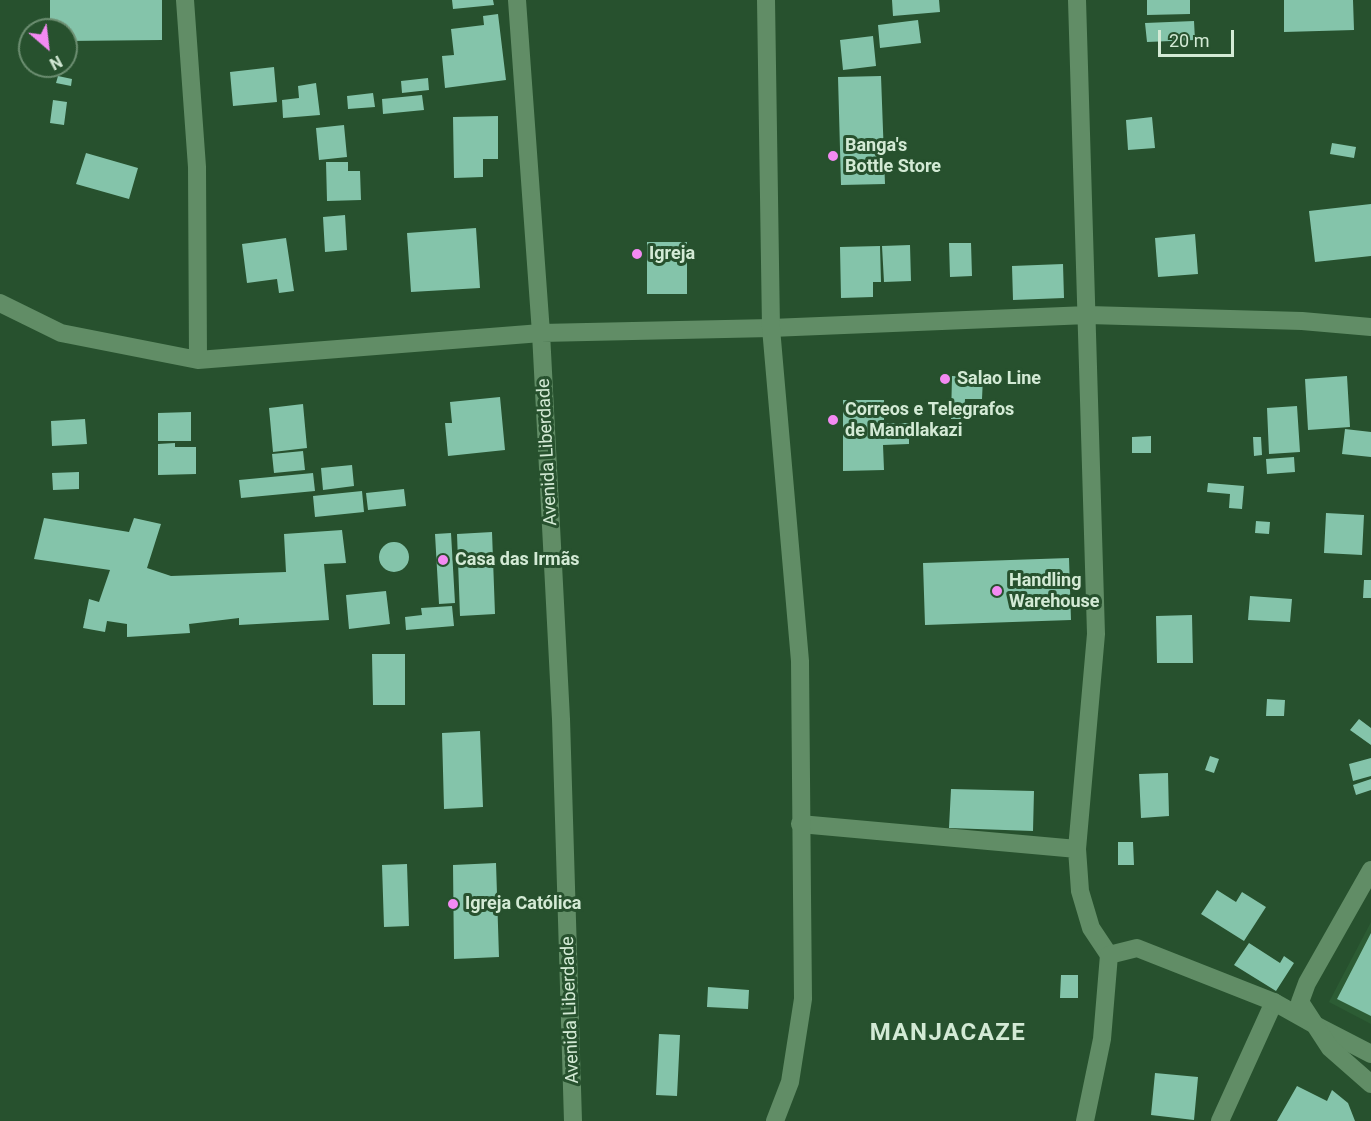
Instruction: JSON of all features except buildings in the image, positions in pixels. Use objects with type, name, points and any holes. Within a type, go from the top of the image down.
[{"type":"street","points":[[185,0],[197,167],[198,360]]},
{"type":"street","name":"Avenida Liberdade","points":[[517,0],[541,333],[561,719],[573,1121]]},
{"type":"street","points":[[766,0],[771,328],[800,661],[802,999],[790,1082],[775,1121]]},
{"type":"street","points":[[1077,0],[1096,634],[1077,849],[1080,891],[1091,928],[1109,955],[1102,1039],[1085,1121]]},
{"type":"street","points":[[0,303],[61,333],[198,360],[541,333],[771,328],[1088,315],[1302,321],[1371,327]]},
{"type":"street","points":[[800,824],[1077,849]]},
{"type":"street","points":[[1371,870],[1307,983],[1300,1002],[1330,1048],[1371,1084]]},
{"type":"street","points":[[1109,955],[1137,948],[1274,1002],[1371,1054]]},
{"type":"street","points":[[1220,1121],[1274,1002]]},
{"type":"shaded area","points":[[1371,922],[1371,1024],[1329,1002]]},
{"type":"place","name":"Banga's Bottle Store","points":[[833,156]]},
{"type":"place","name":"Igreja","points":[[637,254]]},
{"type":"place","name":"Salao Line","points":[[945,379]]},
{"type":"place","name":"Correos e Telegrafos de Mandlakazi","points":[[833,420]]},
{"type":"place","name":"Casa das Irmãs","points":[[443,560]]},
{"type":"place","name":"Handling Warehouse","points":[[997,591]]},
{"type":"place","name":"Igreja Católica","points":[[453,904]]},
{"type":"district","name":"MANJACAZE","points":[[948,1034]]}]
